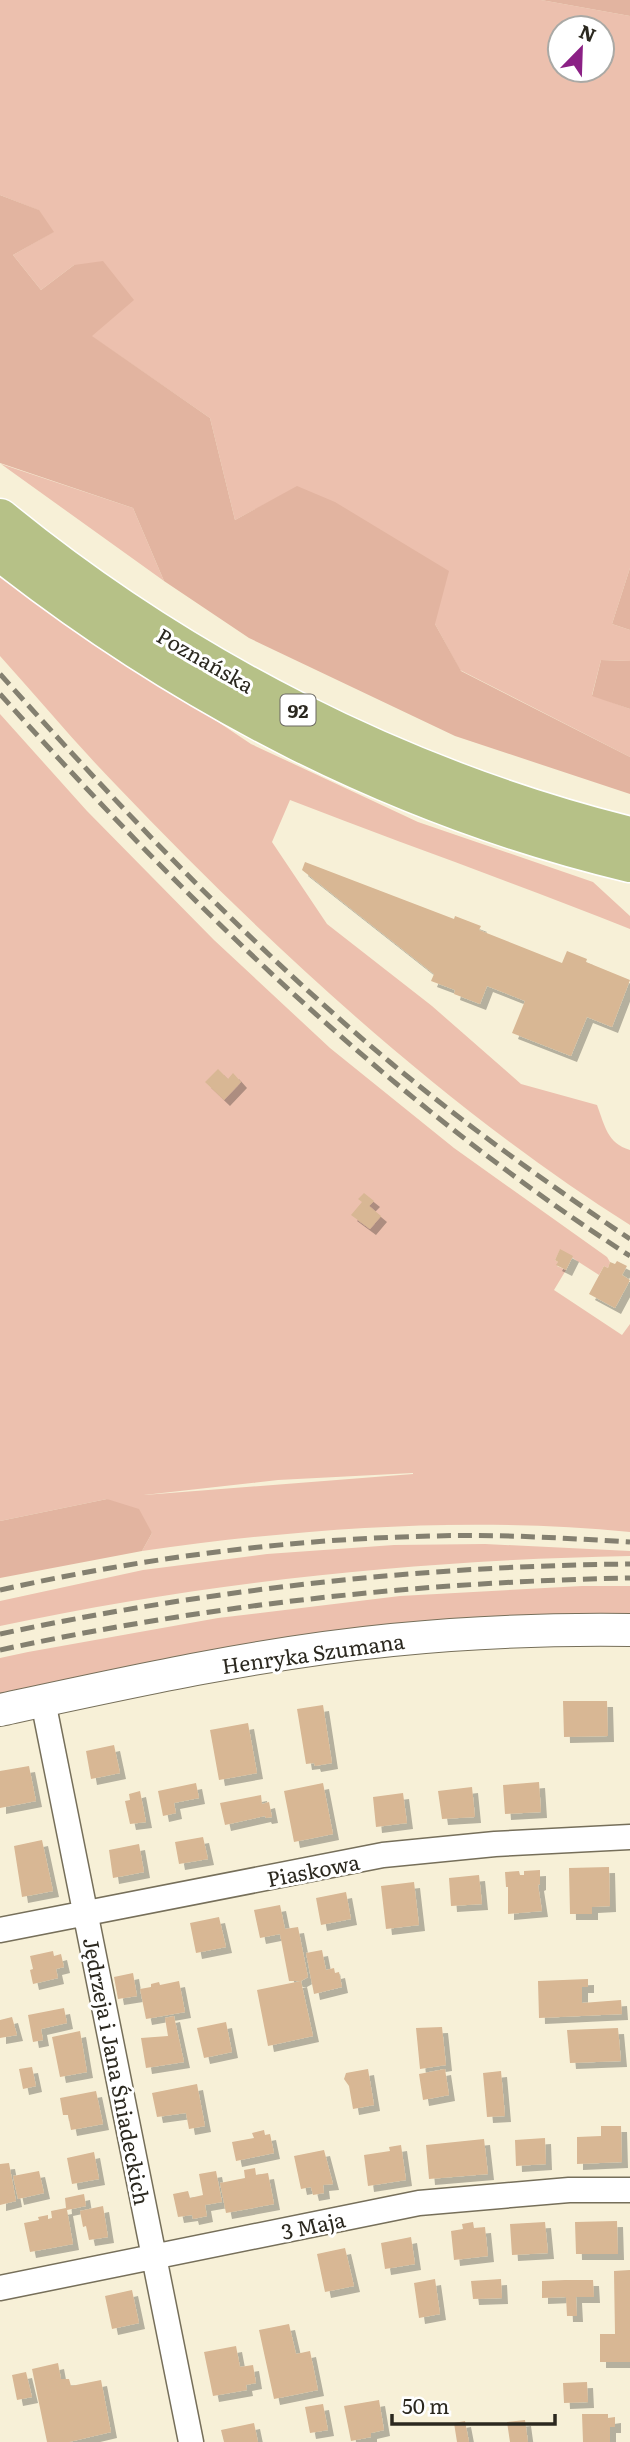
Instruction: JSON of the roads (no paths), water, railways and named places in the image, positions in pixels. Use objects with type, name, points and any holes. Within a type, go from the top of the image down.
[{"type":"main road","name":"Poznańska","points":[[0,518],[139,620],[223,670],[322,722],[460,783],[566,818],[630,835]]},
{"type":"main road","name":"Poznańska","points":[[0,552],[50,591],[156,664],[287,736],[433,803],[547,841],[630,863]]},
{"type":"street","name":"Henryka Szumana","points":[[0,1710],[240,1661],[366,1643],[483,1632],[630,1630]]},
{"type":"street","name":"Jędrzeja i Jana Śniadeckich","points":[[43,1701],[191,2442]]},
{"type":"street","name":"Piaskowa","points":[[0,1930],[383,1855],[495,1844],[630,1837]]},
{"type":"street","name":"3 Maja","points":[[0,2288],[419,2203],[569,2190],[630,2190]]},
{"type":"railway","points":[[0,674],[188,876],[338,1018],[478,1132],[630,1239]]},
{"type":"railway","points":[[0,694],[145,849],[219,924],[296,996],[375,1066],[457,1133],[630,1256]]},
{"type":"railway","points":[[0,1590],[107,1568],[215,1552],[324,1541],[482,1536],[630,1542]]},
{"type":"railway","points":[[0,1634],[156,1605],[313,1583],[472,1570],[630,1564]]},
{"type":"railway","points":[[0,1650],[234,1608],[471,1585],[630,1578]]}]
